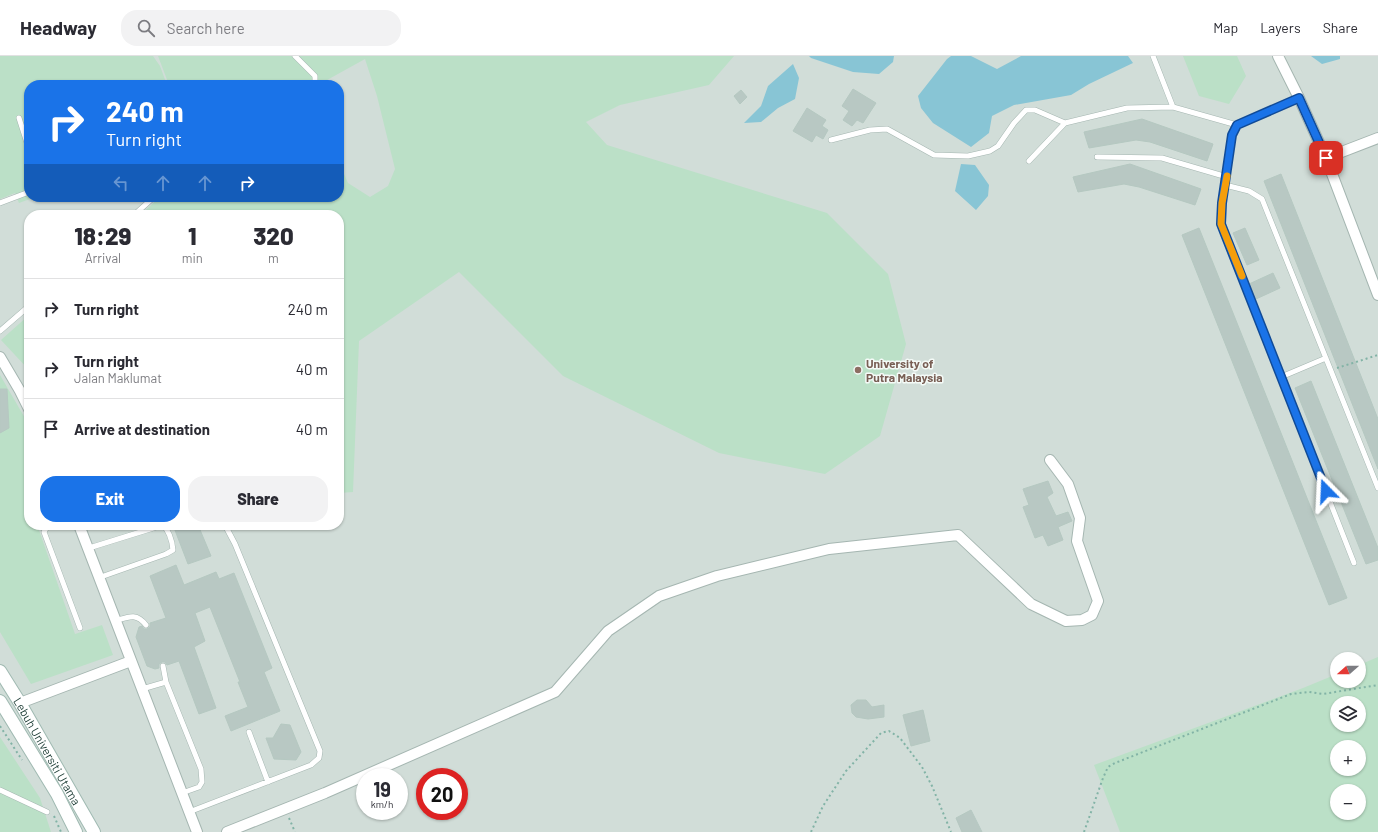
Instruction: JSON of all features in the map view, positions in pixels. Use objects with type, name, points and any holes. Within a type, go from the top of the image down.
[{"type":"main road","name":"Lebuh Universiti Utama","points":[[0,671],[94,832]]},
{"type":"main road","name":"Lebuh Universiti Utama","points":[[0,701],[57,794],[76,832]]},
{"type":"street","points":[[1278,56],[1326,158],[1378,295]]},
{"type":"street","points":[[1326,158],[1378,138]]},
{"type":"street","points":[[0,356],[24,399]]},
{"type":"street","points":[[227,832],[325,793],[555,692],[608,631],[659,596],[717,576],[829,549],[958,535],[1031,604],[1066,622],[1082,620],[1092,615],[1098,600],[1077,541],[1080,518],[1068,484],[1050,460]]},
{"type":"street","points":[[81,530],[98,578],[197,832]]},
{"type":"street","points":[[20,703],[130,661]]},
{"type":"lane","points":[[295,56],[315,76],[315,80]]},
{"type":"lane","points":[[1153,56],[1173,107]]},
{"type":"lane","points":[[1029,161],[1066,123],[1127,108],[1173,107],[1237,125],[1299,98]]},
{"type":"lane","points":[[831,140],[870,130],[887,129],[934,155],[968,156],[990,151],[998,146],[1014,123],[1026,110],[1035,110],[1066,123]]},
{"type":"lane","points":[[19,118],[24,134]]},
{"type":"lane","points":[[1237,125],[1232,135],[1222,203],[1221,224],[1354,563]]},
{"type":"lane","points":[[1098,157],[1162,158],[1227,177]]},
{"type":"lane","points":[[1225,185],[1249,191],[1262,199],[1378,488]]},
{"type":"lane","points":[[0,203],[24,194]]},
{"type":"lane","points":[[140,210],[148,202]]},
{"type":"lane","points":[[0,332],[24,310]]},
{"type":"lane","points":[[1281,377],[1326,358]]},
{"type":"lane","points":[[45,530],[44,532],[80,628]]},
{"type":"lane","points":[[88,548],[147,530]]},
{"type":"lane","points":[[98,578],[166,554],[173,550],[172,541],[167,530]]},
{"type":"lane","points":[[189,812],[311,765],[319,758],[320,751],[235,544],[228,530]]},
{"type":"lane","points":[[115,620],[133,616],[142,620],[146,625]]},
{"type":"lane","points":[[163,666],[166,682],[201,769],[202,782],[199,787],[182,793]]},
{"type":"lane","points":[[142,689],[166,682]]},
{"type":"lane","points":[[249,732],[268,782]]},
{"type":"lane","points":[[0,790],[47,812]]},
{"type":"path","points":[[1331,370],[1378,355]]},
{"type":"path","points":[[1084,832],[1108,767],[1115,763],[1291,694],[1309,692],[1323,694],[1378,685]]},
{"type":"path","points":[[0,726],[24,764]]},
{"type":"path","points":[[812,832],[823,806],[846,771],[881,733],[889,731],[900,738],[922,767],[932,786],[951,832]]},
{"type":"path","points":[[285,809],[295,832]]},
{"type":"path","points":[[53,814],[61,832]]},
{"type":"shaded area","name":"University of Putra Malaysia","points":[[0,56],[1378,56],[1378,832],[0,832]]},
{"type":"green space","points":[[0,56],[153,56],[160,66],[165,80],[24,80],[24,201],[19,203],[15,193],[0,199]]},
{"type":"green space","points":[[158,56],[734,56],[709,85],[620,105],[586,122],[607,145],[827,213],[888,274],[906,344],[880,436],[825,474],[719,453],[563,376],[459,272],[359,341],[353,492],[344,493],[344,210],[146,210],[154,202],[344,202],[344,174],[348,183],[370,197],[388,186],[395,169],[377,96],[365,59],[327,80],[167,80]]},
{"type":"green space","points":[[1183,56],[1237,56],[1246,76],[1229,104],[1199,96]]},
{"type":"green space","points":[[24,319],[24,365],[1,340]]},
{"type":"green space","points":[[0,375],[24,416],[24,530],[39,530],[75,634],[102,625],[113,655],[31,684],[0,632]]},
{"type":"green space","points":[[1378,657],[1378,832],[1120,832],[1094,765],[1330,677],[1330,688],[1366,688],[1366,662]]},
{"type":"green space","points":[[0,737],[40,798],[51,832],[0,832]]},
{"type":"water","points":[[809,56],[894,56],[893,62],[879,74],[853,72]]},
{"type":"water","points":[[951,56],[971,56],[997,69],[1021,56],[1128,56],[1133,63],[1089,84],[1071,95],[1014,105],[992,116],[989,133],[971,147],[933,123],[921,108],[918,96]]},
{"type":"water","points":[[1311,56],[1340,56],[1340,59],[1322,64]]},
{"type":"water","points":[[793,64],[799,78],[795,99],[778,108],[761,122],[744,123],[761,106],[768,86]]},
{"type":"water","points":[[961,164],[975,165],[989,185],[988,196],[976,210],[955,191]]},
{"type":"building","points":[[853,89],[876,103],[863,123],[857,120],[852,126],[843,120],[849,111],[842,106]]},
{"type":"building","points":[[741,90],[747,97],[740,104],[734,96]]},
{"type":"building","points":[[807,108],[826,120],[822,126],[828,130],[823,139],[816,135],[812,142],[793,131]]},
{"type":"building","points":[[1142,119],[1213,144],[1207,161],[1150,142],[1136,140],[1089,148],[1084,132]]},
{"type":"building","points":[[1130,164],[1201,189],[1195,205],[1139,187],[1124,184],[1078,192],[1073,177]]},
{"type":"building","points":[[1281,174],[1378,419],[1378,469],[1264,181]]},
{"type":"building","points":[[1199,228],[1347,598],[1329,605],[1182,235]]},
{"type":"building","points":[[1245,228],[1259,260],[1247,265],[1233,233]]},
{"type":"building","points":[[1273,273],[1280,288],[1256,299],[1249,284]]},
{"type":"building","points":[[1311,381],[1378,548],[1378,560],[1366,564],[1295,388]]},
{"type":"building","points":[[0,389],[7,389],[9,428],[0,433]]},
{"type":"building","points":[[1048,481],[1053,493],[1047,497],[1056,516],[1068,512],[1072,521],[1058,527],[1063,540],[1048,546],[1043,535],[1035,538],[1023,507],[1029,505],[1023,489]]},
{"type":"building","points":[[175,530],[200,530],[211,556],[188,564]]},
{"type":"building","points":[[176,565],[184,585],[216,572],[219,579],[234,573],[272,668],[264,672],[280,711],[231,731],[225,716],[248,707],[238,682],[240,682],[210,607],[195,613],[205,641],[194,647],[216,708],[199,714],[179,661],[167,665],[165,662],[162,662],[159,664],[159,668],[155,669],[147,666],[136,637],[139,627],[142,626],[144,629],[147,629],[150,627],[150,623],[166,618],[150,576]]},
{"type":"building","points":[[857,700],[866,700],[872,707],[884,705],[884,717],[868,719],[856,717],[852,713],[851,705]]},
{"type":"building","points":[[923,710],[930,741],[911,746],[903,715]]},
{"type":"building","points":[[281,724],[290,725],[301,752],[296,760],[274,759],[266,738],[273,738]]},
{"type":"building","points":[[971,810],[982,832],[962,832],[956,818]]},
{"type":"slow traffic","points":[[1227,176],[1222,203],[1221,224],[1242,276]]},
{"type":"place","name":"University of Putra Malaysia","points":[[858,370]]},
{"type":"route","points":[[1326,158],[1299,98],[1237,125],[1232,135],[1222,203],[1221,224],[1326,491]]}]
